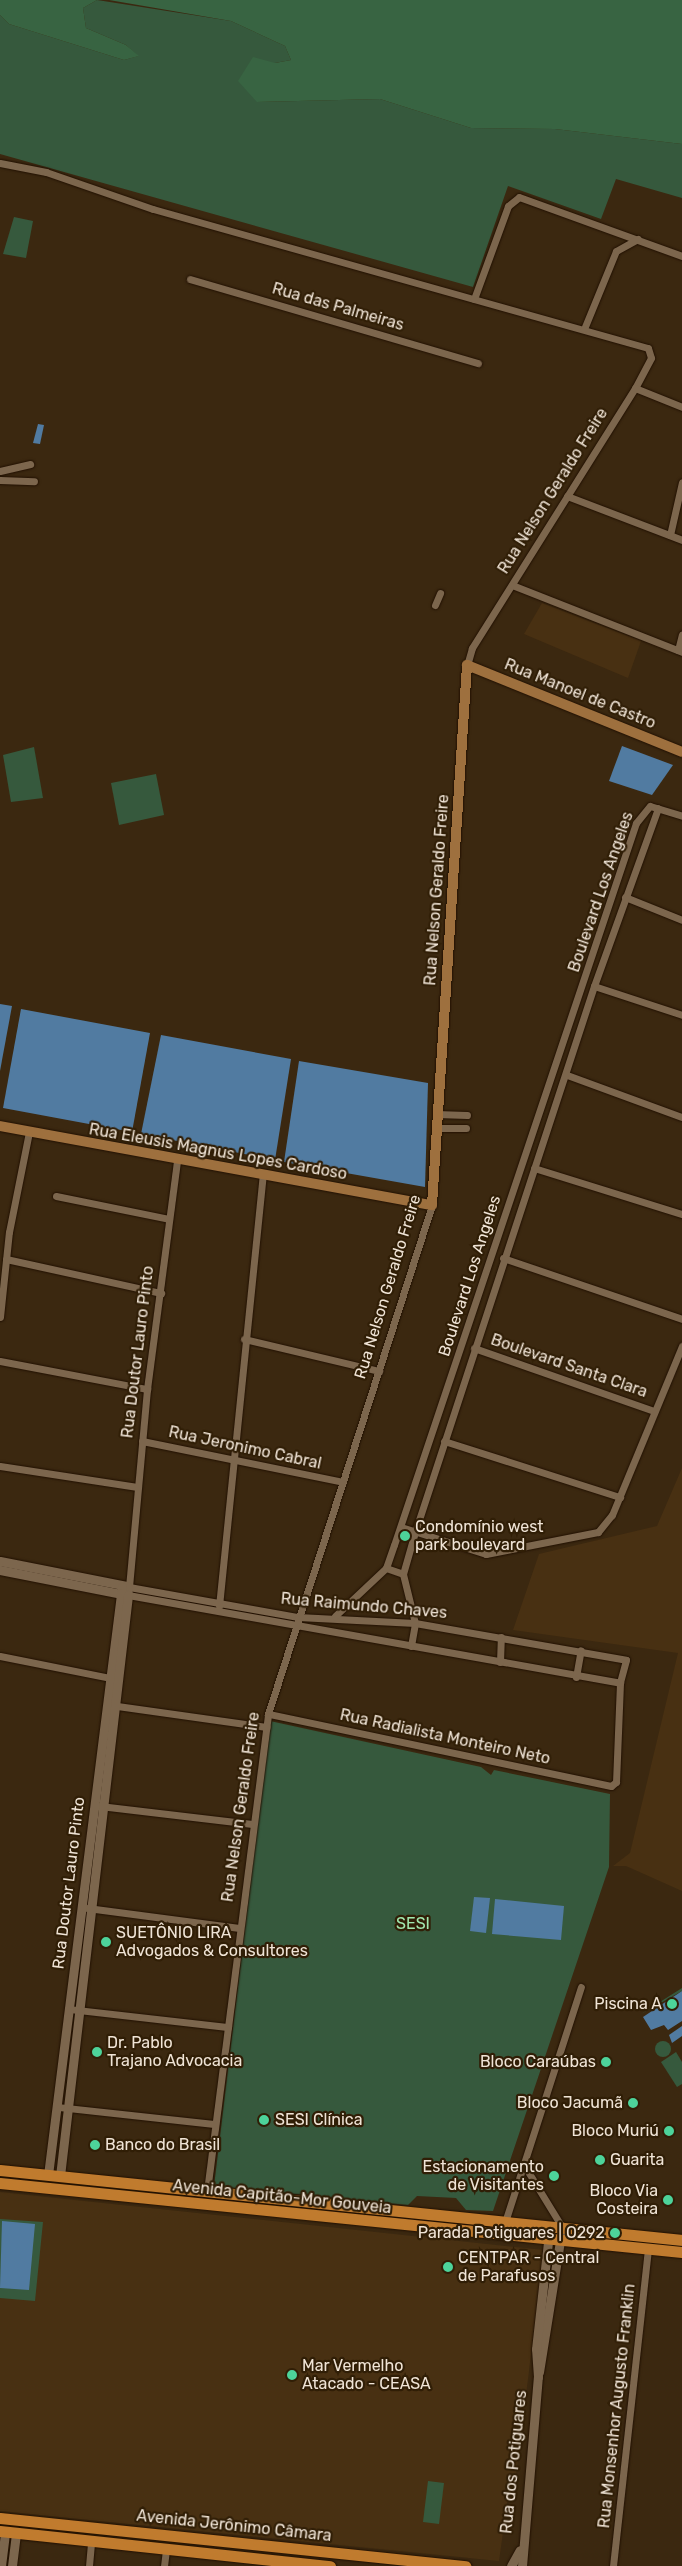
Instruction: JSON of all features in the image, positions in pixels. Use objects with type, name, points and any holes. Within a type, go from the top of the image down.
[{"type":"main road","name":"Rua Manoel de Castro","points":[[467,665],[682,752]]},
{"type":"main road","name":"Rua Nelson Geraldo Freire","points":[[432,1205],[436,1114],[467,665]]},
{"type":"main road","name":"Rua Eleusis Magnus Lopes Cardoso","points":[[0,1126],[177,1160],[432,1205]]},
{"type":"main road","name":"Avenida Capitão-Mor Gouveia","points":[[0,2170],[682,2240]]},
{"type":"main road","name":"Avenida Capitão-Mor Gouveia","points":[[0,2183],[554,2241],[682,2252]]},
{"type":"main road","points":[[382,2223],[400,2211]]},
{"type":"main road","name":"Avenida Jerônimo Câmara","points":[[0,2518],[466,2566]]},
{"type":"main road","name":"Avenida Jerônimo Câmara","points":[[7,2532],[330,2566]]},
{"type":"street","points":[[0,163],[60,176],[153,209],[584,329],[616,251],[638,239]]},
{"type":"street","points":[[474,299],[508,206],[512,200],[526,198],[682,256]]},
{"type":"street","name":"Rua das Palmeiras","points":[[190,279],[478,362]]},
{"type":"street","name":"Rua Nelson Geraldo Freire","points":[[467,665],[512,584],[635,388],[650,358],[648,348],[584,329]]},
{"type":"street","points":[[635,388],[682,407]]},
{"type":"street","points":[[0,471],[30,464]]},
{"type":"street","points":[[0,480],[34,481]]},
{"type":"street","points":[[670,535],[682,482]]},
{"type":"street","points":[[567,496],[682,540]]},
{"type":"street","points":[[512,584],[680,651],[682,634]]},
{"type":"street","points":[[435,605],[440,593]]},
{"type":"street","points":[[658,808],[682,816]]},
{"type":"street","name":"Boulevard Los Angeles","points":[[335,1616],[386,1568],[632,837],[643,811],[658,808]]},
{"type":"street","name":"Boulevard Los Angeles","points":[[411,1646],[414,1623],[403,1574],[415,1532],[543,1141],[567,1076],[594,986],[658,808]]},
{"type":"street","points":[[632,837],[644,843]]},
{"type":"street","points":[[625,897],[682,920]]},
{"type":"street","points":[[594,986],[682,1015]]},
{"type":"street","points":[[567,1076],[682,1117]]},
{"type":"street","points":[[544,1102],[547,1108],[556,1105]]},
{"type":"street","points":[[436,1114],[467,1115]]},
{"type":"street","points":[[436,1128],[466,1128]]},
{"type":"street","points":[[0,1317],[9,1232],[29,1132]]},
{"type":"street","points":[[531,1137],[538,1133],[543,1141]]},
{"type":"street","name":"Rua Doutor Lauro Pinto","points":[[54,2176],[68,2109],[79,2011],[86,1908],[109,1705],[131,1547],[148,1389],[177,1160]]},
{"type":"street","points":[[534,1168],[682,1214]]},
{"type":"street","points":[[219,1608],[244,1339],[264,1175]]},
{"type":"street","points":[[56,1196],[169,1219]]},
{"type":"street","name":"Rua Nelson Geraldo Freire","points":[[207,2191],[228,2027],[238,1928],[268,1714],[432,1205]]},
{"type":"street","points":[[0,1230],[9,1232]]},
{"type":"street","points":[[504,1258],[682,1319]]},
{"type":"street","points":[[6,1259],[160,1293]]},
{"type":"street","points":[[482,1284],[488,1291],[495,1286]]},
{"type":"street","points":[[471,1317],[479,1311],[484,1320]]},
{"type":"street","points":[[244,1339],[380,1371]]},
{"type":"street","points":[[401,1527],[486,1554],[509,1553],[598,1532],[620,1497],[654,1410],[682,1346]]},
{"type":"street","name":"Boulevard Santa Clara","points":[[474,1348],[654,1410]]},
{"type":"street","points":[[0,1361],[148,1389]]},
{"type":"street","points":[[105,1381],[110,1373]]},
{"type":"street","name":"Rua Jeronimo Cabral","points":[[142,1441],[234,1458],[343,1482]]},
{"type":"street","points":[[444,1441],[620,1497]]},
{"type":"street","points":[[0,1466],[137,1487]]},
{"type":"street","name":"Rua Raimundo Chaves","points":[[0,1561],[125,1591]]},
{"type":"street","points":[[386,1568],[403,1574]]},
{"type":"street","name":"Rua Raimundo Chaves","points":[[0,1570],[219,1608],[296,1627],[411,1646],[576,1677],[620,1683],[626,1658],[414,1623],[335,1616],[298,1617],[219,1608]]},
{"type":"street","points":[[500,1662],[501,1637]]},
{"type":"street","points":[[576,1677],[581,1650]]},
{"type":"street","points":[[0,1656],[112,1679]]},
{"type":"street","name":"Rua Radialista Monteiro Neto","points":[[268,1714],[611,1786],[616,1782],[620,1683]]},
{"type":"street","points":[[109,1705],[266,1727]]},
{"type":"street","points":[[98,1806],[253,1824]]},
{"type":"street","points":[[86,1908],[238,1928]]},
{"type":"street","name":"Rua Doutor Lauro Pinto","points":[[54,2176],[58,2107],[69,2009],[86,1908]]},
{"type":"street","points":[[505,2222],[581,1987]]},
{"type":"street","points":[[69,2009],[228,2027]]},
{"type":"street","points":[[58,2107],[215,2124]]},
{"type":"street","points":[[524,2165],[556,2227]]},
{"type":"street","name":"Rua dos Potiguares","points":[[522,2566],[520,2549],[556,2227]]},
{"type":"street","name":"Rua Monsenhor Augusto Franklin","points":[[613,2566],[648,2249]]},
{"type":"street","points":[[1,2566],[7,2532]]},
{"type":"street","points":[[7,2532],[12,2566]]},
{"type":"street","points":[[88,2566],[91,2541]]},
{"type":"street","points":[[164,2566],[166,2549]]},
{"type":"street","name":"Rua dos Potiguares","points":[[511,2566],[520,2549]]},
{"type":"shaded area","points":[[542,603],[641,641],[628,678],[524,634]]},
{"type":"shaded area","points":[[682,1468],[682,1891],[626,1866],[613,1866],[630,1853],[678,1653],[513,1630],[539,1554],[657,1526]]},
{"type":"shaded area","points":[[0,2192],[544,2250],[515,2483],[510,2482],[499,2561],[0,2511]]},
{"type":"green space","points":[[0,0],[97,0],[83,8],[86,28],[126,45],[139,56],[124,60],[9,24],[0,15]]},
{"type":"green space","points":[[97,0],[231,21],[285,46],[291,60],[275,63],[257,102],[380,99],[471,128],[555,129],[682,144],[682,198],[616,179],[601,219],[508,186],[473,287],[0,154],[0,15],[9,24],[124,60],[138,56],[126,45],[86,28],[83,8]]},
{"type":"green space","points":[[109,0],[682,0],[682,144],[555,129],[471,128],[380,99],[257,102],[238,81],[253,57],[275,63],[291,60],[285,46],[231,21]]},
{"type":"green space","points":[[14,217],[33,221],[26,258],[3,254]]},
{"type":"green space","points":[[34,747],[43,798],[11,802],[3,755]]},
{"type":"green space","points":[[156,774],[164,815],[119,825],[111,783]]},
{"type":"green space","name":"SESI","points":[[270,1721],[481,1767],[491,1775],[494,1770],[610,1794],[609,1867],[493,2211],[466,2210],[456,2198],[417,2196],[408,2205],[214,2186]]},
{"type":"green space","points":[[682,1988],[682,1991],[641,2014]]},
{"type":"green space","points":[[663,2041],[669,2043],[671,2049],[669,2055],[663,2057],[657,2055],[655,2049],[657,2043]]},
{"type":"green space","points":[[676,2052],[682,2062],[682,2084],[677,2087],[661,2062]]},
{"type":"green space","points":[[0,2219],[43,2222],[35,2301],[0,2298]]},
{"type":"green space","points":[[428,2481],[444,2483],[439,2524],[423,2522]]},
{"type":"water","points":[[38,424],[44,425],[40,444],[33,443]]},
{"type":"water","points":[[622,746],[673,765],[652,795],[609,781]]},
{"type":"water","points":[[0,1004],[12,1006],[0,1071]]},
{"type":"water","points":[[21,1009],[150,1033],[132,1132],[3,1108]]},
{"type":"water","points":[[161,1035],[291,1059],[275,1160],[141,1134]]},
{"type":"water","points":[[299,1061],[428,1083],[425,1187],[284,1162]]},
{"type":"water","points":[[474,1897],[490,1898],[486,1933],[470,1931]]},
{"type":"water","points":[[495,1899],[564,1906],[561,1940],[492,1934]]},
{"type":"water","name":"Piscina A","points":[[682,1991],[682,2021],[668,2030],[664,2025],[651,2030],[643,2017]]},
{"type":"water","points":[[682,2026],[682,2036],[672,2043],[669,2035]]},
{"type":"water","points":[[2,2221],[35,2224],[29,2290],[0,2288]]},
{"type":"place","name":"Condomínio west park boulevard","points":[[405,1536]]},
{"type":"place","name":"SUETÔNIO LIRA Advogados & Consultores","points":[[106,1942]]},
{"type":"place","name":"Piscina A","points":[[672,2004]]},
{"type":"place","name":"Dr. Pablo Trajano Advocacia","points":[[97,2052]]},
{"type":"place","name":"Bloco Caraúbas","points":[[606,2062]]},
{"type":"place","name":"Bloco Jacumã","points":[[633,2103]]},
{"type":"place","name":"SESI Clínica","points":[[264,2120]]},
{"type":"place","name":"Bloco Muriú","points":[[669,2131]]},
{"type":"place","name":"Banco do Brasil","points":[[95,2145]]},
{"type":"place","name":"Guarita","points":[[600,2160]]},
{"type":"place","name":"Estacionamento de Visitantes","points":[[554,2176]]},
{"type":"place","name":"Bloco Via Costeira","points":[[668,2200]]},
{"type":"place","name":"Parada Potiguares | O292","points":[[615,2233]]},
{"type":"place","name":"CENTPAR - Central de Parafusos","points":[[448,2267]]},
{"type":"place","name":"Mar Vermelho Atacado - CEASA","points":[[292,2375]]}]
